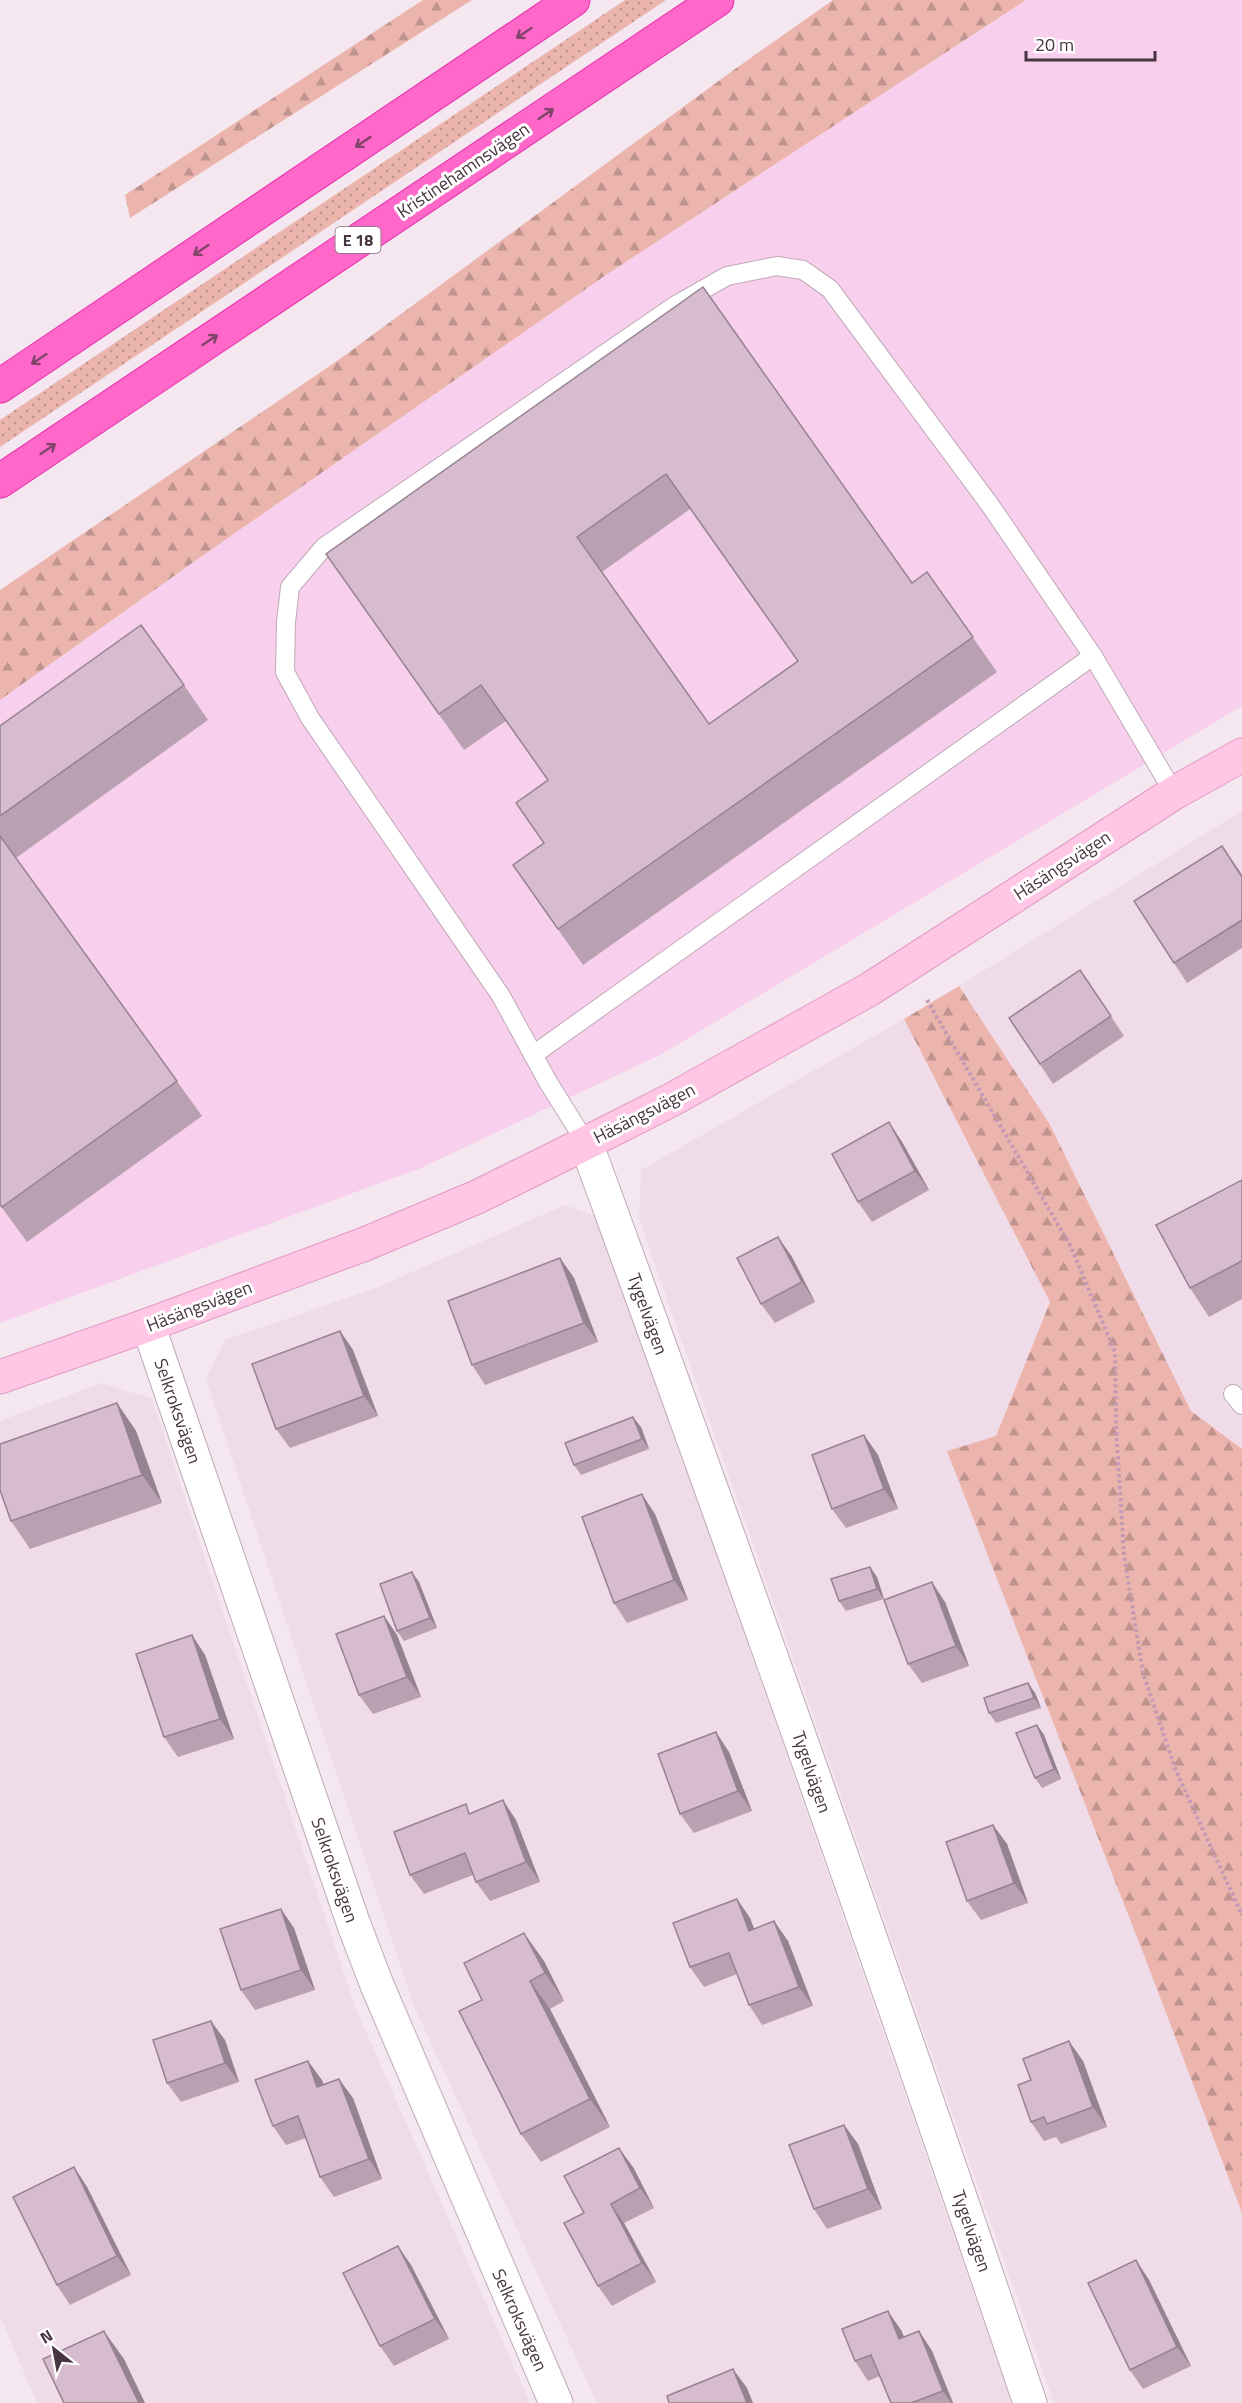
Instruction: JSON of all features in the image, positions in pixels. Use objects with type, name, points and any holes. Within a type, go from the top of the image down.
[{"type":"highway","points":[[0,386],[573,0]]},
{"type":"highway","name":"Kristinehamnsvägen","points":[[0,481],[717,0]]},
{"type":"street","name":"Häsängsvägen","points":[[0,1377],[148,1325],[364,1244],[457,1206],[586,1143],[673,1099],[870,989],[1174,793],[1242,755]]},
{"type":"street","name":"Tygelvägen","points":[[586,1143],[718,1505],[929,2103],[1030,2403]]},
{"type":"street","name":"Selkroksvägen","points":[[148,1325],[376,1985],[556,2403]]},
{"type":"lane","points":[[586,1143],[533,1055],[501,996],[310,718],[285,672],[286,622],[290,587],[324,547],[675,305],[727,276],[777,266],[803,270],[830,290],[990,505],[1093,656],[1174,793]]},
{"type":"lane","points":[[533,1055],[1093,656]]},
{"type":"path","points":[[908,965],[1071,1247],[1115,1352],[1116,1426],[1124,1554],[1143,1673],[1176,1771],[1242,1915]]},
{"type":"shaded area","points":[[1026,0],[1242,0],[1242,706],[662,1054],[421,1168],[0,1323],[0,700],[195,561],[606,275]]},
{"type":"shaded area","points":[[1242,811],[1242,1449],[1191,1411],[1049,1123],[959,986]]},
{"type":"shaded area","points":[[904,1019],[1050,1302],[996,1436],[947,1451],[1242,2213],[1242,2403],[1054,2403],[639,1219],[641,1170]]},
{"type":"shaded area","points":[[565,1205],[600,1218],[1012,2403],[597,2403],[413,2004],[206,1379],[225,1340],[376,1288]]},
{"type":"shaded area","points":[[102,1383],[152,1399],[355,2007],[530,2403],[37,2403],[0,2316],[0,1421]]},
{"type":"green space","points":[[423,0],[472,0],[130,218],[125,195]]},
{"type":"green space","points":[[625,0],[666,0],[0,447],[0,420]]},
{"type":"green space","points":[[833,0],[1026,0],[606,275],[195,561],[0,700],[0,590],[337,361],[735,69]]},
{"type":"green space","points":[[959,986],[1049,1123],[1191,1411],[1242,1449],[1242,2213],[947,1451],[996,1436],[1050,1302],[904,1019]]},
{"type":"building","points":[[703,287],[912,583],[927,572],[973,637],[558,929],[513,865],[544,843],[516,803],[548,780],[481,685],[439,714],[326,554]],"holes":[[[666,474],[798,661],[709,724],[577,537]]]},
{"type":"building","points":[[141,625],[184,685],[0,816],[0,726]]},
{"type":"building","points":[[0,836],[177,1081],[2,1207],[0,1204]]},
{"type":"building","points":[[1222,846],[1242,877],[1242,920],[1174,963],[1134,901]]},
{"type":"building","points":[[1080,970],[1111,1016],[1040,1064],[1009,1018]]},
{"type":"building","points":[[889,1122],[915,1171],[858,1202],[832,1154]]},
{"type":"building","points":[[1242,1180],[1242,1261],[1190,1288],[1156,1225]]},
{"type":"building","points":[[778,1237],[802,1282],[761,1304],[737,1258]]},
{"type":"building","points":[[560,1258],[584,1323],[472,1365],[448,1301]]},
{"type":"building","points":[[340,1331],[364,1396],[276,1429],[252,1364]]},
{"type":"building","points":[[117,1403],[142,1475],[11,1521],[0,1490],[0,1444]]},
{"type":"building","points":[[633,1417],[642,1439],[574,1465],[565,1443]]},
{"type":"building","points":[[864,1435],[884,1489],[832,1509],[812,1455]]},
{"type":"building","points":[[642,1494],[674,1580],[614,1603],[582,1517]]},
{"type":"building","points":[[870,1567],[877,1589],[839,1601],[831,1579]]},
{"type":"building","points":[[412,1572],[430,1618],[397,1631],[380,1584]]},
{"type":"building","points":[[932,1582],[956,1646],[908,1664],[884,1600]]},
{"type":"building","points":[[384,1616],[407,1677],[359,1695],[336,1634]]},
{"type":"building","points":[[192,1635],[220,1719],[164,1737],[136,1654]]},
{"type":"building","points":[[1028,1683],[1034,1698],[989,1713],[984,1698]]},
{"type":"building","points":[[1037,1725],[1054,1769],[1035,1778],[1016,1733]]},
{"type":"building","points":[[716,1732],[738,1791],[680,1814],[658,1754]]},
{"type":"building","points":[[503,1800],[526,1862],[476,1882],[465,1853],[410,1875],[394,1832],[466,1804],[469,1814]]},
{"type":"building","points":[[993,1825],[1014,1883],[967,1901],[946,1842]]},
{"type":"building","points":[[737,1899],[749,1931],[774,1921],[799,1987],[749,2005],[729,1953],[690,1967],[673,1923]]},
{"type":"building","points":[[281,1909],[301,1970],[241,1990],[220,1929]]},
{"type":"building","points":[[524,1933],[545,1973],[530,1981],[590,2099],[521,2134],[459,2011],[482,2000],[464,1963]]},
{"type":"building","points":[[211,2021],[225,2063],[167,2083],[153,2040]]},
{"type":"building","points":[[1069,2041],[1093,2107],[1047,2124],[1044,2117],[1031,2122],[1018,2085],[1031,2080],[1023,2059]]},
{"type":"building","points":[[308,2061],[317,2087],[339,2079],[369,2159],[320,2177],[298,2116],[273,2126],[255,2080]]},
{"type":"building","points":[[844,2125],[868,2189],[814,2209],[789,2145]]},
{"type":"building","points":[[619,2148],[640,2188],[611,2204],[642,2263],[598,2286],[564,2223],[584,2213],[564,2176]]},
{"type":"building","points":[[74,2167],[117,2256],[57,2285],[13,2197]]},
{"type":"building","points":[[398,2246],[435,2319],[380,2346],[343,2273]]},
{"type":"building","points":[[1136,2260],[1177,2347],[1130,2370],[1088,2283]]},
{"type":"building","points":[[888,2311],[899,2339],[919,2331],[943,2391],[911,2403],[891,2403],[871,2355],[855,2361],[842,2329]]},
{"type":"building","points":[[104,2331],[139,2403],[64,2403],[43,2359]]},
{"type":"building","points":[[733,2369],[747,2403],[669,2403],[667,2396]]}]
